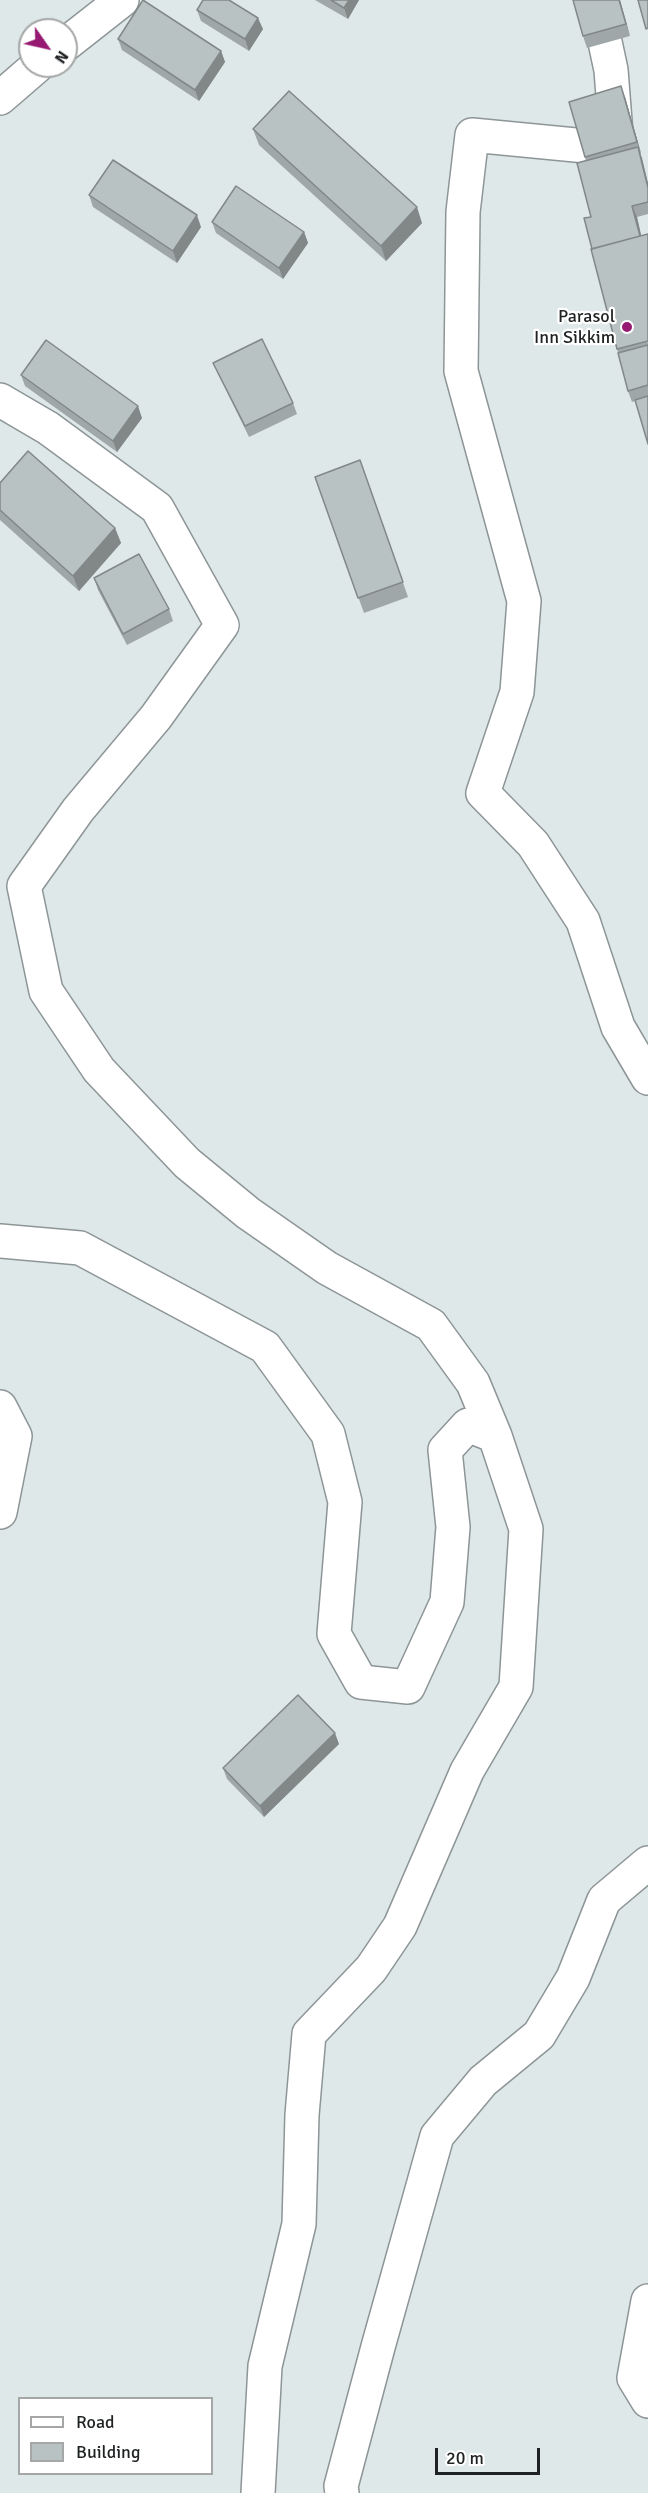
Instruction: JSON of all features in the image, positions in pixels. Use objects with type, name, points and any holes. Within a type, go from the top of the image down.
[{"type":"street","points":[[78,35],[122,0]]},
{"type":"street","points":[[596,0],[611,70],[618,149],[625,182]]},
{"type":"street","points":[[0,98],[23,78]]},
{"type":"street","points":[[618,149],[471,135],[463,212],[461,371],[524,601],[517,692],[483,793],[533,844],[583,921],[618,1027],[648,1078]]},
{"type":"street","points":[[0,400],[48,428],[157,508],[222,625],[156,717],[78,810],[24,886],[46,991],[99,1070],[187,1162],[248,1213],[327,1268],[431,1325],[473,1383],[495,1436],[526,1529],[516,1687],[467,1771],[400,1926],[371,1969],[309,2034],[302,2115],[299,2224],[265,2366],[258,2493]]},
{"type":"street","points":[[0,1240],[80,1248],[265,1347],[328,1434],[345,1502],[334,1634],[361,1682],[408,1687],[447,1602],[453,1527],[445,1450],[468,1425],[495,1436]]},
{"type":"street","points":[[0,1407],[15,1436],[0,1512]]},
{"type":"street","points":[[342,2493],[341,2486],[437,2136],[483,2081],[539,2035],[573,1978],[604,1900],[648,1863]]},
{"type":"street","points":[[648,2301],[634,2378],[648,2401]]},
{"type":"building","points":[[143,0],[221,51],[195,90],[118,39]]},
{"type":"building","points":[[203,0],[229,0],[258,18],[245,39],[197,10]]},
{"type":"building","points":[[331,0],[349,0],[344,8]]},
{"type":"building","points":[[573,0],[619,0],[626,24],[583,36]]},
{"type":"building","points":[[638,0],[648,0],[648,28],[646,29]]},
{"type":"building","points":[[621,86],[637,142],[585,157],[569,102]]},
{"type":"building","points":[[289,91],[417,207],[381,246],[253,129]]},
{"type":"building","points":[[638,147],[648,188],[648,202],[632,206],[640,236],[592,249],[584,218],[591,217],[577,163]]},
{"type":"building","points":[[113,160],[197,215],[173,251],[89,195]]},
{"type":"building","points":[[236,186],[304,232],[279,268],[212,222]]},
{"type":"building","points":[[648,234],[648,341],[617,349],[591,249]]},
{"type":"building","points":[[262,339],[293,403],[245,426],[213,363]]},
{"type":"building","points":[[46,340],[138,406],[113,441],[21,375]]},
{"type":"building","points":[[648,345],[648,385],[628,391],[618,353]]},
{"type":"building","points":[[648,396],[648,444],[635,400]]},
{"type":"building","points":[[28,451],[115,528],[73,576],[0,510],[0,483]]},
{"type":"building","points":[[360,460],[403,582],[358,598],[315,477]]},
{"type":"building","points":[[139,554],[169,609],[123,634],[94,578]]},
{"type":"building","points":[[298,1695],[335,1733],[260,1806],[223,1768]]},
{"type":"place","name":"Parasol Inn Sikkim","points":[[627,327]]}]
